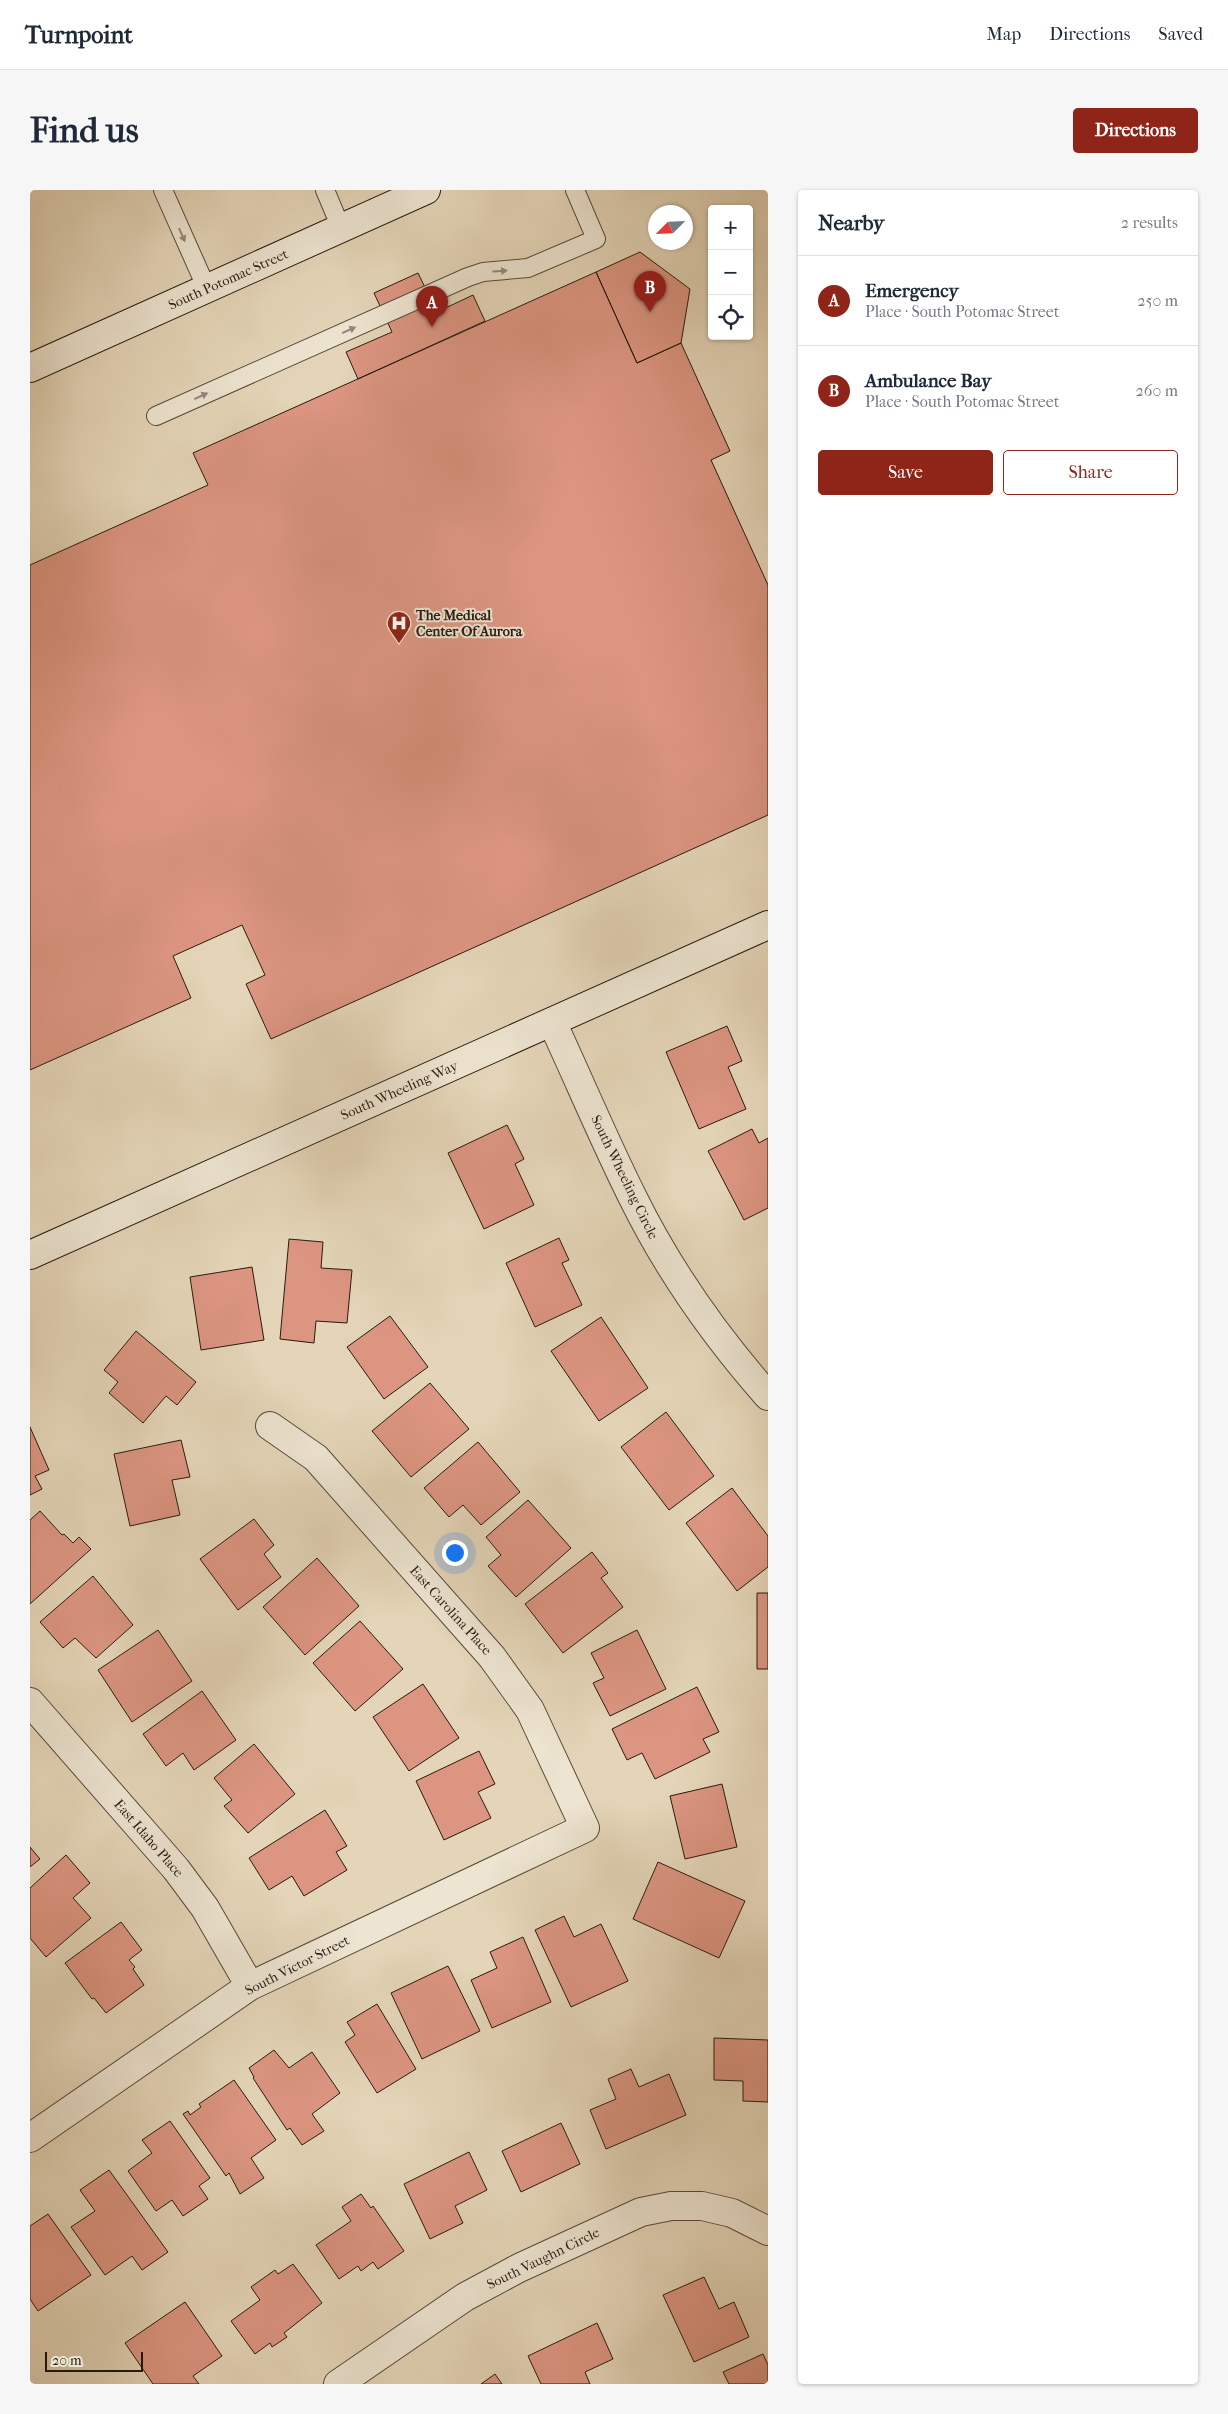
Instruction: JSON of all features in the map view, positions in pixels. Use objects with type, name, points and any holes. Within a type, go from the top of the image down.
[{"type":"street","name":"South Potomac Street","points":[[30,368],[426,190]]},
{"type":"street","name":"South Wheeling Way","points":[[30,1255],[768,924]]},
{"type":"street","name":"South Wheeling Circle","points":[[552,1022],[633,1199],[658,1244],[685,1288],[746,1371],[768,1396]]},
{"type":"street","name":"East Carolina Place","points":[[270,1426],[316,1458],[492,1657],[530,1710],[586,1828]]},
{"type":"street","name":"East Idaho Place","points":[[30,1702],[176,1869],[204,1908],[250,1986]]},
{"type":"street","name":"South Victor Street","points":[[30,2138],[250,1986],[586,1828]]},
{"type":"street","name":"South Vaughn Circle","points":[[338,2384],[464,2297],[519,2268],[641,2212],[671,2206],[702,2206],[732,2213],[768,2231]]},
{"type":"lane","points":[[163,190],[207,289]]},
{"type":"lane","points":[[325,190],[341,228]]},
{"type":"lane","points":[[156,416],[468,277],[483,272],[528,268],[596,239],[575,190]]},
{"type":"building","points":[[640,252],[690,289],[681,343],[637,363],[596,272]]},
{"type":"building","name":"The Medical Center Of Aurora","points":[[596,272],[637,363],[681,343],[730,451],[711,460],[768,585],[768,815],[271,1039],[246,984],[265,975],[242,925],[173,956],[191,998],[30,1070],[30,565],[208,485],[193,453]]},
{"type":"building","points":[[418,273],[437,312],[473,295],[485,321],[358,379],[346,352],[392,332],[374,293]]},
{"type":"building","points":[[727,1026],[742,1061],[728,1067],[746,1109],[699,1129],[666,1052]]},
{"type":"building","points":[[507,1125],[524,1159],[515,1164],[534,1205],[484,1229],[448,1153]]},
{"type":"building","points":[[752,1129],[759,1143],[768,1138],[768,1208],[744,1220],[708,1151]]},
{"type":"building","points":[[559,1238],[569,1260],[562,1263],[582,1305],[535,1327],[506,1263]]},
{"type":"building","points":[[289,1239],[323,1242],[321,1268],[352,1270],[347,1323],[316,1321],[314,1343],[280,1339]]},
{"type":"building","points":[[252,1267],[264,1340],[201,1350],[190,1277]]},
{"type":"building","points":[[390,1316],[428,1367],[384,1399],[347,1347]]},
{"type":"building","points":[[601,1317],[648,1388],[599,1421],[551,1351]]},
{"type":"building","points":[[136,1331],[196,1382],[177,1405],[166,1396],[143,1423],[109,1393],[118,1382],[104,1370]]},
{"type":"building","points":[[430,1383],[469,1429],[411,1477],[372,1431]]},
{"type":"building","points":[[666,1412],[714,1476],[669,1510],[621,1447]]},
{"type":"building","points":[[30,1427],[49,1470],[35,1476],[42,1489],[30,1495]]},
{"type":"building","points":[[181,1440],[190,1477],[172,1480],[180,1515],[130,1526],[114,1454]]},
{"type":"building","points":[[478,1442],[520,1492],[481,1525],[463,1505],[449,1517],[424,1488]]},
{"type":"building","points":[[732,1488],[768,1536],[768,1567],[737,1591],[686,1523]]},
{"type":"building","points":[[528,1500],[571,1548],[516,1597],[488,1566],[501,1555],[486,1537]]},
{"type":"building","points":[[40,1511],[62,1535],[64,1534],[73,1543],[79,1537],[91,1549],[30,1604],[30,1520]]},
{"type":"building","points":[[254,1519],[274,1545],[264,1554],[281,1577],[238,1610],[200,1559]]},
{"type":"building","points":[[592,1552],[608,1573],[601,1578],[623,1607],[563,1653],[525,1604]]},
{"type":"building","points":[[317,1558],[359,1606],[305,1655],[263,1607]]},
{"type":"building","points":[[93,1576],[133,1625],[96,1658],[75,1638],[63,1648],[40,1622]]},
{"type":"building","points":[[757,1593],[768,1593],[768,1669],[757,1669]]},
{"type":"building","points":[[360,1621],[403,1669],[355,1711],[313,1663]]},
{"type":"building","points":[[158,1630],[192,1681],[132,1722],[98,1670]]},
{"type":"building","points":[[637,1630],[666,1689],[610,1716],[593,1683],[604,1678],[591,1653]]},
{"type":"building","points":[[423,1684],[459,1738],[409,1771],[373,1717]]},
{"type":"building","points":[[697,1687],[719,1732],[703,1739],[710,1752],[655,1779],[642,1753],[627,1760],[612,1729]]},
{"type":"building","points":[[202,1691],[236,1740],[194,1770],[183,1753],[166,1766],[143,1734]]},
{"type":"building","points":[[254,1744],[295,1794],[248,1833],[224,1806],[232,1800],[214,1778]]},
{"type":"building","points":[[479,1751],[495,1784],[478,1792],[491,1818],[444,1840],[416,1781]]},
{"type":"building","points":[[722,1784],[737,1847],[685,1859],[670,1796]]},
{"type":"building","points":[[325,1810],[347,1846],[336,1852],[347,1870],[304,1896],[292,1876],[269,1890],[249,1858]]},
{"type":"building","points":[[30,1847],[40,1859],[30,1867]]},
{"type":"building","points":[[66,1855],[90,1883],[73,1898],[91,1918],[46,1957],[30,1938],[30,1888]]},
{"type":"building","points":[[658,1862],[745,1901],[719,1958],[633,1919]]},
{"type":"building","points":[[564,1916],[574,1937],[601,1924],[628,1981],[571,2007],[535,1930]]},
{"type":"building","points":[[121,1922],[142,1950],[129,1960],[135,1967],[133,1969],[144,1985],[106,2013],[94,1998],[92,1999],[65,1963]]},
{"type":"building","points":[[523,1937],[551,2002],[492,2028],[471,1980],[497,1968],[490,1952]]},
{"type":"building","points":[[448,1966],[480,2031],[422,2059],[391,1993]]},
{"type":"building","points":[[377,2004],[416,2069],[377,2093],[345,2042],[355,2035],[347,2022]]},
{"type":"building","points":[[714,2038],[768,2040],[768,2102],[743,2101],[743,2081],[714,2080]]},
{"type":"building","points":[[274,2050],[289,2068],[312,2052],[340,2093],[312,2114],[324,2131],[302,2145],[290,2128],[287,2130],[253,2078],[249,2068]]},
{"type":"building","points":[[631,2069],[639,2087],[669,2074],[686,2115],[606,2149],[590,2110],[616,2099],[608,2079]]},
{"type":"building","points":[[234,2080],[276,2140],[251,2158],[264,2178],[240,2194],[229,2173],[226,2176],[183,2114],[188,2111],[190,2115],[201,2107],[199,2104]]},
{"type":"building","points":[[170,2121],[210,2178],[199,2186],[208,2199],[183,2216],[172,2200],[156,2211],[128,2171],[152,2153],[142,2140]]},
{"type":"building","points":[[561,2123],[580,2164],[521,2192],[502,2151]]},
{"type":"building","points":[[469,2152],[487,2190],[455,2206],[463,2223],[430,2239],[404,2184]]},
{"type":"building","points":[[109,2170],[168,2252],[142,2270],[132,2256],[105,2275],[71,2227],[95,2211],[80,2190]]},
{"type":"building","points":[[361,2194],[371,2208],[373,2206],[404,2251],[378,2269],[373,2262],[361,2271],[358,2266],[339,2279],[316,2245],[351,2221],[342,2207]]},
{"type":"building","points":[[48,2214],[91,2275],[38,2311],[30,2299],[30,2226]]},
{"type":"building","points":[[293,2264],[322,2303],[284,2333],[287,2337],[272,2347],[270,2343],[255,2354],[231,2321],[260,2300],[251,2287],[275,2270],[278,2274]]},
{"type":"building","points":[[704,2277],[719,2309],[734,2302],[749,2337],[694,2362],[663,2295]]},
{"type":"building","points":[[185,2302],[222,2356],[193,2376],[199,2384],[153,2384],[125,2343]]},
{"type":"building","points":[[597,2323],[613,2359],[585,2372],[590,2384],[541,2384],[528,2356]]},
{"type":"building","points":[[763,2354],[768,2365],[768,2384],[729,2384],[723,2372]]},
{"type":"building","points":[[495,2374],[502,2384],[481,2384]]},
{"type":"place","name":"Ambulance Bay","points":[[650,312]]},
{"type":"place","name":"Emergency","points":[[432,327]]},
{"type":"place","name":"The Medical Center Of Aurora","points":[[399,644]]}]
